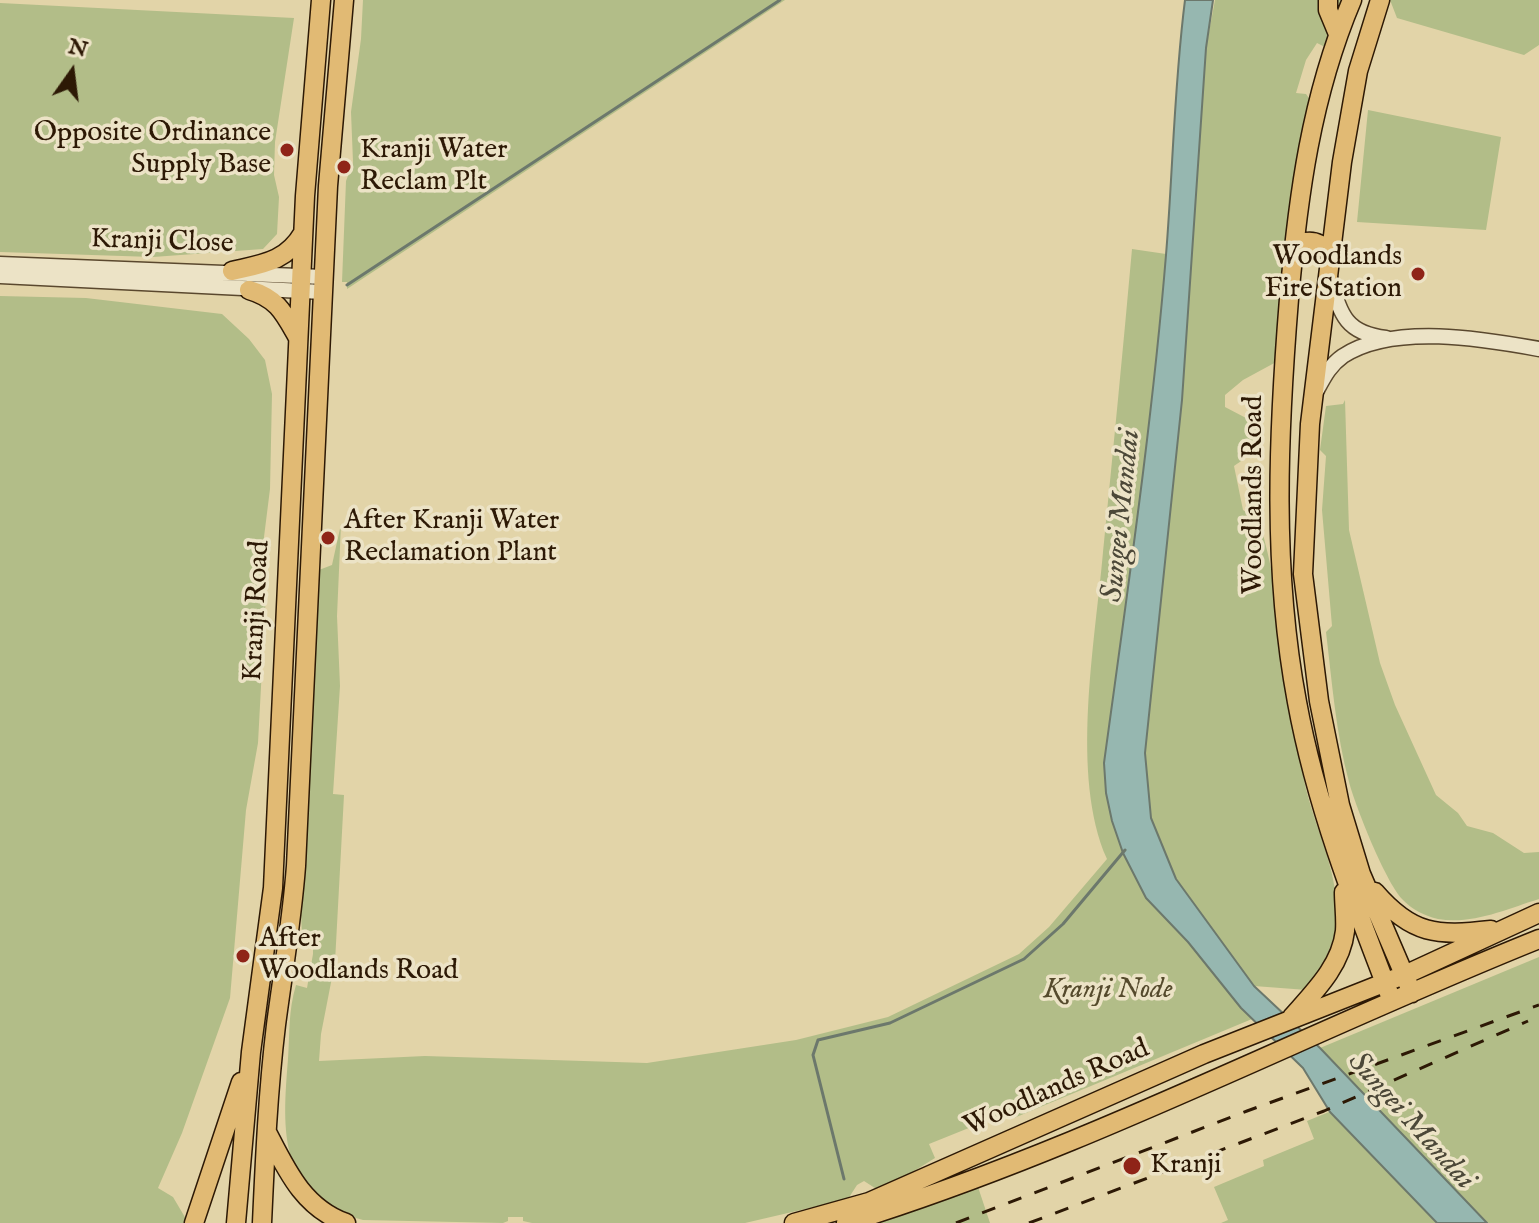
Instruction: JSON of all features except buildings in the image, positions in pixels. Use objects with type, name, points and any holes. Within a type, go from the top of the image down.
[{"type":"main road","name":"Kranji Road","points":[[236,1223],[251,1052],[274,865],[297,336],[321,0]]},
{"type":"main road","name":"Kranji Road","points":[[262,1223],[276,1025],[292,926],[331,132],[344,0]]},
{"type":"main road","points":[[1328,0],[1328,10],[1338,34]]},
{"type":"main road","name":"Woodlands Road","points":[[1352,0],[1326,68],[1305,156],[1293,252],[1280,424],[1279,553],[1297,702],[1317,788],[1352,876],[1388,992]]},
{"type":"main road","name":"Woodlands Road","points":[[794,1223],[869,1202],[1204,1054],[1287,1022],[1388,992],[1412,993],[1352,876],[1319,701],[1303,574],[1310,424],[1351,105],[1380,0]]},
{"type":"main road","points":[[318,42],[341,38]]},
{"type":"main road","points":[[232,271],[283,256],[294,248],[303,233]]},
{"type":"main road","points":[[1293,252],[1302,243],[1315,242],[1333,256]]},
{"type":"main road","points":[[249,290],[267,295],[297,336]]},
{"type":"main road","points":[[1352,876],[1399,917],[1416,927],[1454,933],[1509,929]]},
{"type":"main road","points":[[1287,1022],[1320,985],[1338,958],[1352,876]]},
{"type":"main road","points":[[1404,975],[1539,913]]},
{"type":"main road","points":[[1412,993],[1539,939]]},
{"type":"main road","name":"Woodlands Road","points":[[846,1223],[1018,1164],[1100,1131],[1227,1073],[1388,992],[1404,975]]},
{"type":"main road","points":[[194,1223],[251,1052]]},
{"type":"main road","points":[[1204,1054],[1227,1057],[1227,1073]]},
{"type":"main road","points":[[267,1131],[302,1194],[319,1210],[346,1223]]},
{"type":"street","name":"Kranji Close","points":[[0,264],[232,271],[323,284]]},
{"type":"street","name":"Kranji Close","points":[[0,276],[156,282],[249,290],[301,283]]},
{"type":"street","points":[[1330,278],[1337,303],[1349,324],[1366,336],[1395,339]]},
{"type":"street","points":[[1315,394],[1330,368],[1341,357],[1395,339],[1480,339],[1539,349]]},
{"type":"green space","points":[[363,0],[785,0],[347,289],[347,282],[342,282],[346,181],[353,162],[351,112]]},
{"type":"green space","points":[[1215,0],[1348,0],[1329,49],[1317,43],[1306,60],[1296,93],[1306,94],[1311,101],[1278,361],[1243,380],[1225,395],[1225,407],[1256,427],[1251,450],[1234,466],[1243,510],[1259,520],[1267,552],[1280,617],[1304,780],[1336,897],[1334,936],[1307,990],[1254,986],[1176,879],[1151,818],[1145,753],[1182,400],[1206,48]]},
{"type":"green space","points":[[1390,0],[1539,0],[1539,45],[1524,55],[1397,18]]},
{"type":"green space","points":[[0,3],[294,18],[275,142],[274,175],[279,197],[277,234],[263,249],[153,257],[0,252]]},
{"type":"green space","points":[[1368,110],[1501,137],[1486,230],[1357,222]]},
{"type":"green space","name":"Kranji Node","points":[[1132,249],[1166,254],[1152,402],[1106,793],[1123,853],[1188,942],[1252,1019],[1014,1118],[1011,1111],[929,1144],[935,1158],[890,1186],[878,1190],[864,1181],[857,1185],[848,1199],[745,1223],[532,1223],[523,1221],[523,1217],[508,1217],[508,1221],[503,1223],[363,1220],[335,1210],[315,1196],[300,1178],[291,1159],[285,1112],[286,1086],[293,995],[296,985],[307,988],[313,954],[313,936],[302,934],[301,915],[319,570],[332,565],[341,524],[337,616],[340,686],[333,794],[344,795],[335,962],[319,1061],[425,1056],[647,1063],[796,1040],[888,1017],[1019,954],[1049,927],[1107,859],[1096,825],[1090,789],[1088,708]]},
{"type":"green space","points":[[0,296],[86,298],[222,314],[249,339],[265,360],[272,394],[258,743],[246,810],[230,998],[182,1133],[158,1188],[173,1197],[186,1219],[184,1223],[0,1223]]},
{"type":"green space","points":[[1345,400],[1349,530],[1380,663],[1395,705],[1436,795],[1458,813],[1467,826],[1493,833],[1524,853],[1539,852],[1539,899],[1464,920],[1438,919],[1423,914],[1406,903],[1395,890],[1364,825],[1349,782],[1341,745],[1326,632],[1332,626],[1322,510],[1326,456],[1320,450],[1326,406],[1343,404]]},
{"type":"green space","points":[[1539,957],[1539,1223],[1487,1223],[1320,1048]]},
{"type":"green space","points":[[1329,1112],[1437,1223],[1221,1223],[1228,1220],[1214,1187],[1264,1166],[1263,1160],[1314,1139],[1307,1121]]},
{"type":"green space","points":[[978,1187],[990,1223],[868,1223]]},
{"type":"water","points":[[1185,0],[1213,0],[1206,48],[1182,400],[1145,753],[1151,818],[1176,879],[1254,986],[1320,1048],[1487,1223],[1437,1223],[1330,1112],[1303,1068],[1241,1008],[1188,942],[1146,898],[1123,853],[1112,821],[1104,763],[1154,382]]},
{"type":"waterway","points":[[347,285],[780,0]]},
{"type":"waterway","points":[[844,1179],[813,1055],[818,1040],[890,1023],[1024,959],[1063,924],[1125,850]]},
{"type":"railway","points":[[956,1223],[1247,1111],[1539,1005]]},
{"type":"railway","points":[[1029,1223],[1324,1111],[1528,1021]]},
{"type":"place","name":"Opposite Ordinance Supply Base","points":[[287,150]]},
{"type":"place","name":"Kranji Water Reclam Plt","points":[[344,167]]},
{"type":"place","name":"Woodlands Fire Station","points":[[1418,274]]},
{"type":"place","name":"After Kranji Water Reclamation Plant","points":[[328,538]]},
{"type":"place","name":"After Woodlands Road","points":[[243,956]]},
{"type":"place","name":"Kranji","points":[[1132,1166]]},
{"type":"water label","name":"Sungei Mandai","points":[[1123,516]]},
{"type":"water label","name":"Sungei Mandai","points":[[1410,1122]]}]
